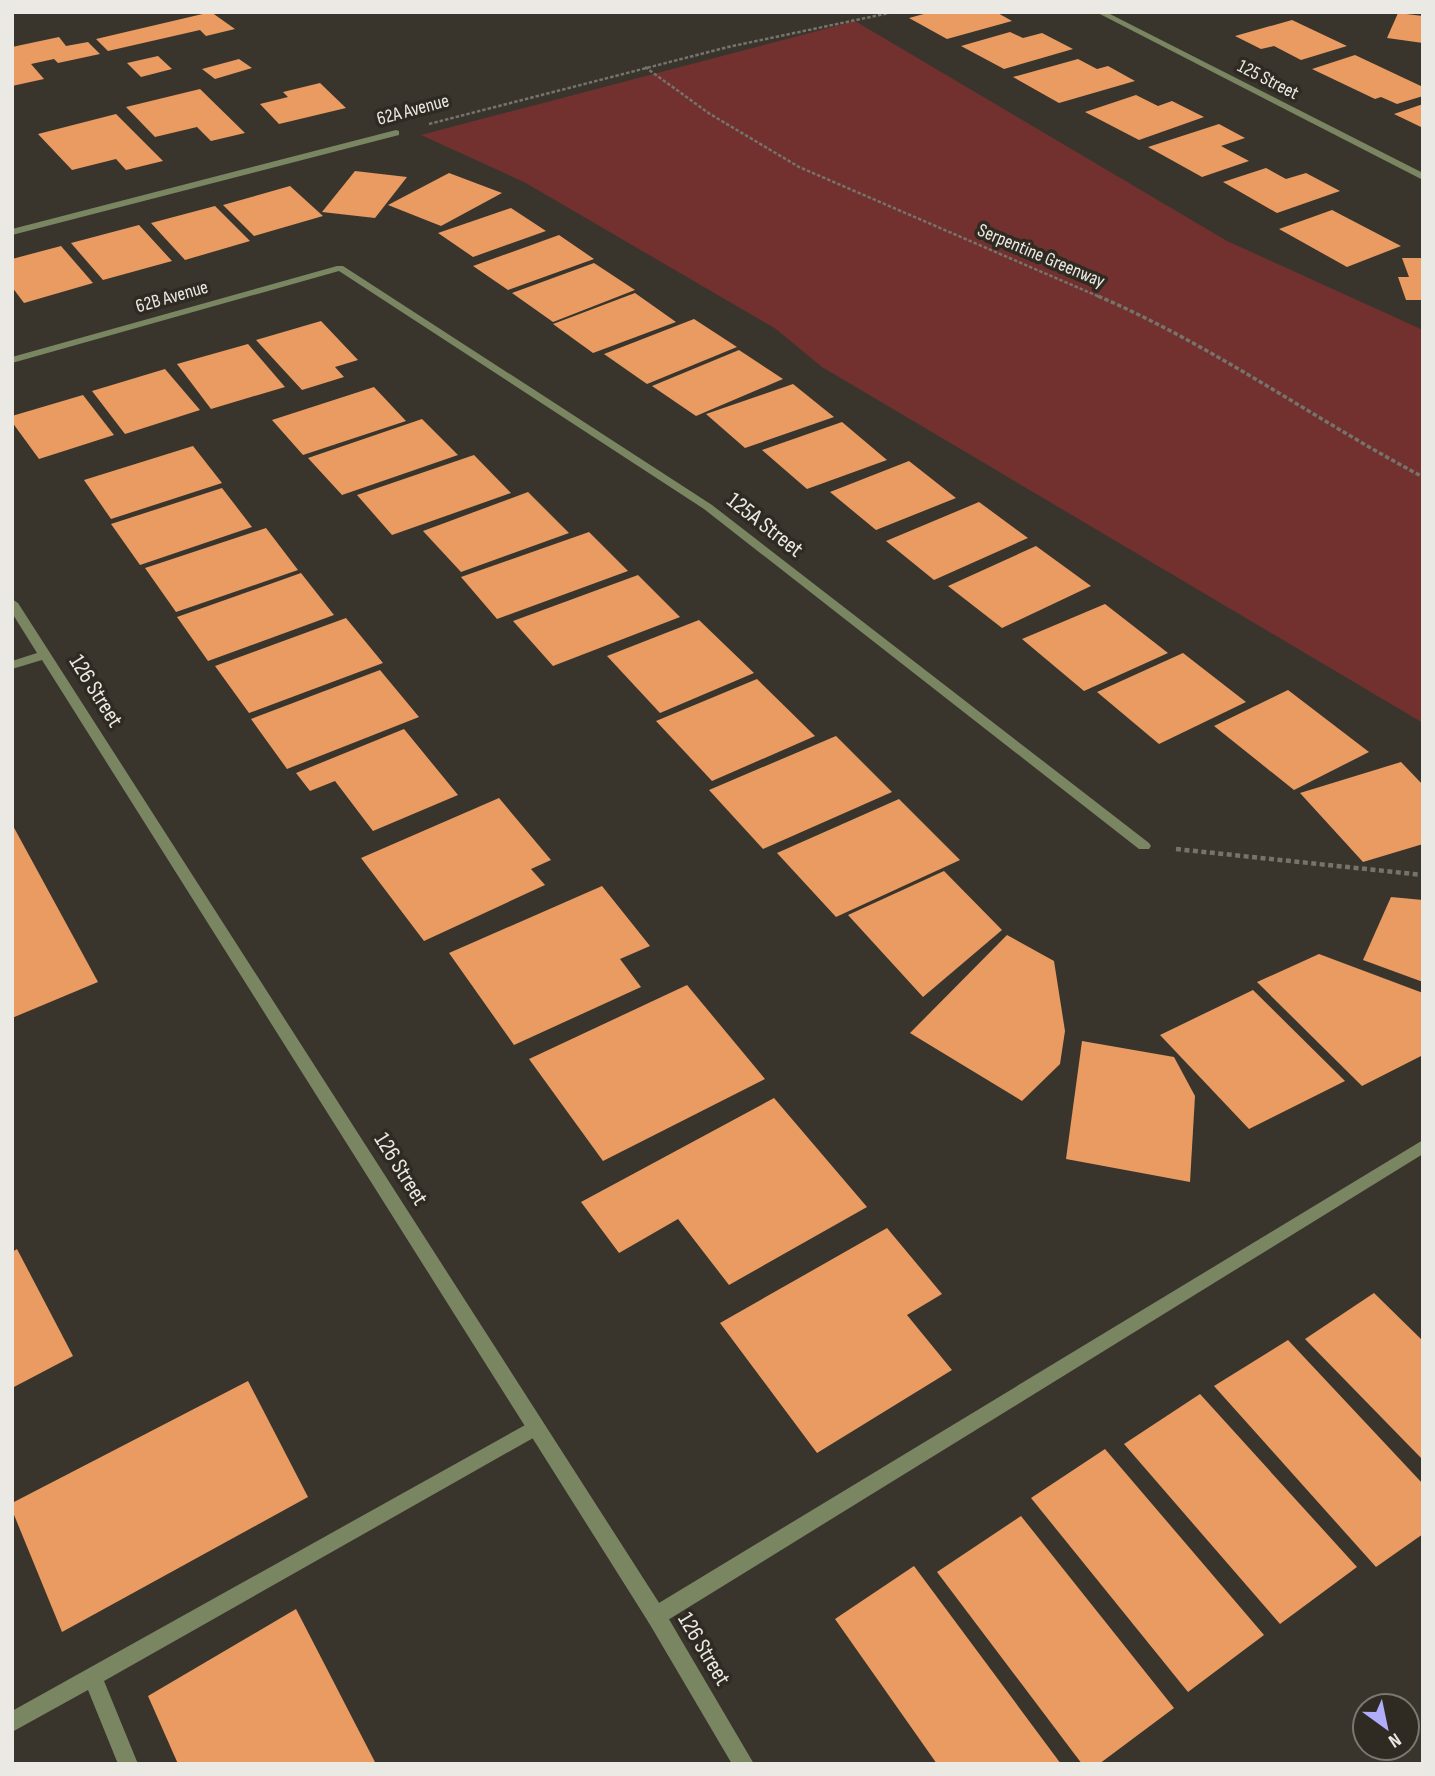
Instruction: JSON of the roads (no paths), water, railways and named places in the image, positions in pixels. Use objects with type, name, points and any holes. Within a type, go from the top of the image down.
[{"type":"street","name":"125 Street","points":[[1100,12],[1423,177]]},
{"type":"street","name":"62A Avenue","points":[[12,232],[396,133]]},
{"type":"street","name":"62B Avenue","points":[[12,360],[341,268]]},
{"type":"street","name":"125A Street","points":[[341,268],[708,507],[1143,846]]},
{"type":"street","name":"126 Street","points":[[12,603],[656,1616],[744,1764]]},
{"type":"street","points":[[12,665],[44,654]]},
{"type":"street","points":[[656,1616],[1423,1146]]},
{"type":"street","points":[[12,1722],[536,1427]]},
{"type":"street","points":[[92,1677],[128,1764]]}]
